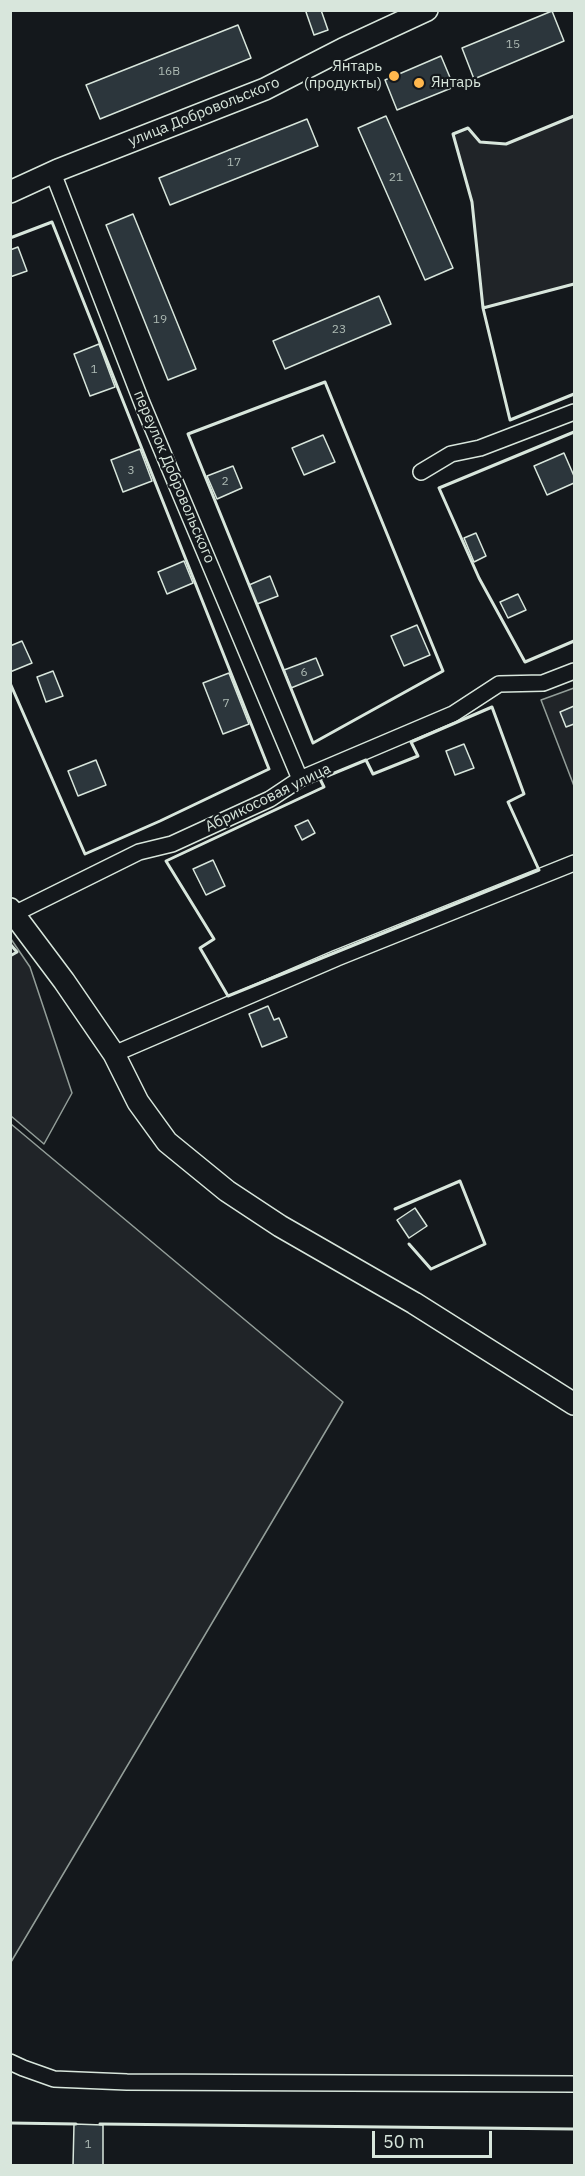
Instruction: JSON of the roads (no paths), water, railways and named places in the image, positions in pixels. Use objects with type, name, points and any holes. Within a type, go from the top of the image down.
[{"type":"street","name":"улица Добровольского","points":[[10,192],[265,89],[427,10]]},
{"type":"street","name":"переулок Добровольского","points":[[53,173],[142,403],[300,779]]},
{"type":"street","points":[[421,472],[451,454],[480,448],[574,412]]},
{"type":"street","name":"Абрикосовая улица","points":[[12,911],[139,852],[172,844],[260,803],[300,779],[453,714],[499,684],[543,683],[574,671]]},
{"type":"street","points":[[114,1054],[337,958],[574,863]]},
{"type":"street","points":[[12,911],[114,1054],[138,1102],[167,1142],[227,1191],[280,1226],[414,1303],[574,1404]]},
{"type":"street","points":[[10,2061],[54,2079],[127,2082],[574,2084]]},
{"type":"place","name":"Янтарь (продукты)","points":[[394,76]]},
{"type":"place","name":"Янтарь","points":[[419,83]]}]
